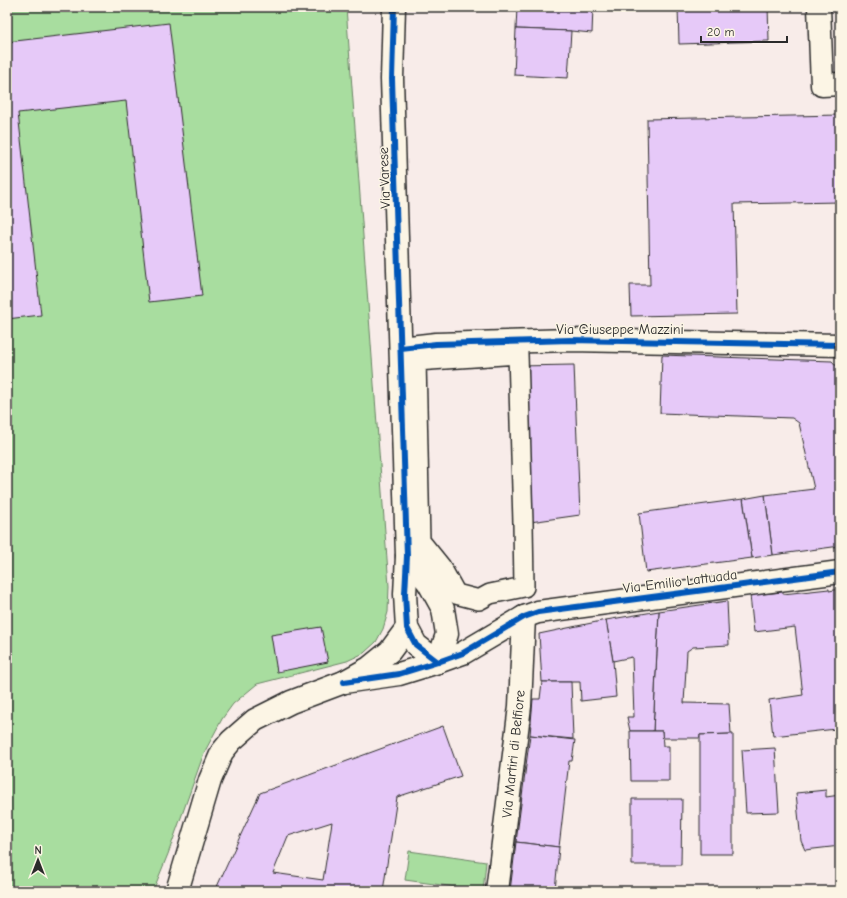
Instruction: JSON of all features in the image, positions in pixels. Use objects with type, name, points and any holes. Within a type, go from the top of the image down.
[{"type":"street","name":"Via Varese","points":[[394,7],[392,79],[407,556],[404,594],[406,628]]},
{"type":"street","points":[[819,7],[822,85],[840,84]]},
{"type":"street","name":"Via Giuseppe Mazzini","points":[[401,348],[436,344],[570,340],[840,344]]},
{"type":"street","points":[[518,354],[523,523],[524,587],[490,594],[479,600],[456,594],[441,567],[420,541],[416,361],[518,354]]},
{"type":"street","points":[[177,891],[210,780],[222,752],[231,741],[255,720],[291,702],[344,682],[369,668],[390,651],[406,628],[416,645],[438,662],[447,634],[443,609],[428,582],[407,556]]},
{"type":"street","name":"Via Emilio Lattuada","points":[[344,682],[399,674],[463,653],[524,617],[538,612],[840,572]]},
{"type":"street","name":"Via Martiri di Belfiore","points":[[497,891],[520,706],[524,617]]},
{"type":"green space","points":[[7,7],[346,7],[389,586],[388,612],[383,629],[376,642],[364,653],[347,661],[257,684],[233,704],[222,719],[204,753],[168,854],[153,891],[7,891]]},
{"type":"green space","points":[[409,851],[486,862],[483,891],[456,891],[456,887],[405,880]]},
{"type":"building","points":[[517,7],[593,7],[592,33],[516,29]]},
{"type":"building","points":[[678,7],[768,7],[769,41],[679,44]]},
{"type":"building","points":[[169,23],[202,296],[149,302],[126,101],[18,113],[41,315],[7,319],[7,42]]},
{"type":"building","points":[[516,29],[571,31],[568,78],[514,75]]},
{"type":"building","points":[[840,115],[840,202],[734,204],[737,314],[631,316],[630,285],[650,285],[647,119]]},
{"type":"building","points":[[662,355],[832,361],[840,370],[840,546],[773,555],[765,495],[814,489],[799,423],[792,418],[660,413]]},
{"type":"building","points":[[574,365],[580,515],[523,523],[518,366]]},
{"type":"building","points":[[765,495],[773,555],[752,558],[743,499]]},
{"type":"building","points":[[743,499],[752,558],[646,572],[639,513]]},
{"type":"building","points":[[829,589],[829,591],[840,589],[840,748],[838,748],[836,729],[773,736],[769,700],[803,695],[795,627],[754,632],[750,595],[783,592],[783,594]]},
{"type":"building","points":[[727,601],[729,645],[693,647],[687,651],[684,703],[729,704],[731,734],[700,735],[700,738],[662,738],[662,731],[653,731],[659,611]]},
{"type":"building","points":[[659,611],[653,731],[630,731],[627,717],[634,717],[632,657],[613,661],[606,620]]},
{"type":"building","points":[[606,620],[613,661],[616,697],[581,701],[580,682],[542,682],[539,634]]},
{"type":"building","points":[[321,627],[328,662],[277,672],[271,635]]},
{"type":"building","points":[[542,682],[571,682],[573,739],[530,735],[533,699],[540,699]]},
{"type":"building","points":[[443,726],[461,776],[397,797],[383,891],[215,891],[260,793]],"holes":[[[332,822],[323,880],[273,873],[288,836]]]},
{"type":"building","points":[[630,731],[662,731],[663,746],[669,746],[669,781],[631,781]]},
{"type":"building","points":[[733,734],[733,854],[700,854],[700,735]]},
{"type":"building","points":[[530,735],[575,740],[572,761],[569,761],[559,847],[516,842]]},
{"type":"building","points":[[775,748],[779,812],[746,813],[742,750]]},
{"type":"building","points":[[826,790],[826,797],[840,795],[840,846],[805,850],[801,841],[796,793]]},
{"type":"building","points":[[632,799],[682,799],[681,865],[632,865]]},
{"type":"building","points":[[516,842],[559,847],[555,891],[510,891]]},
{"type":"cycle path","points":[[394,7],[392,79],[407,556],[405,594],[407,628],[416,645],[438,662]]},
{"type":"cycle path","points":[[401,348],[436,344],[570,340],[840,345]]},
{"type":"cycle path","points":[[344,682],[399,674],[463,653],[524,617],[538,612],[840,572]]}]
